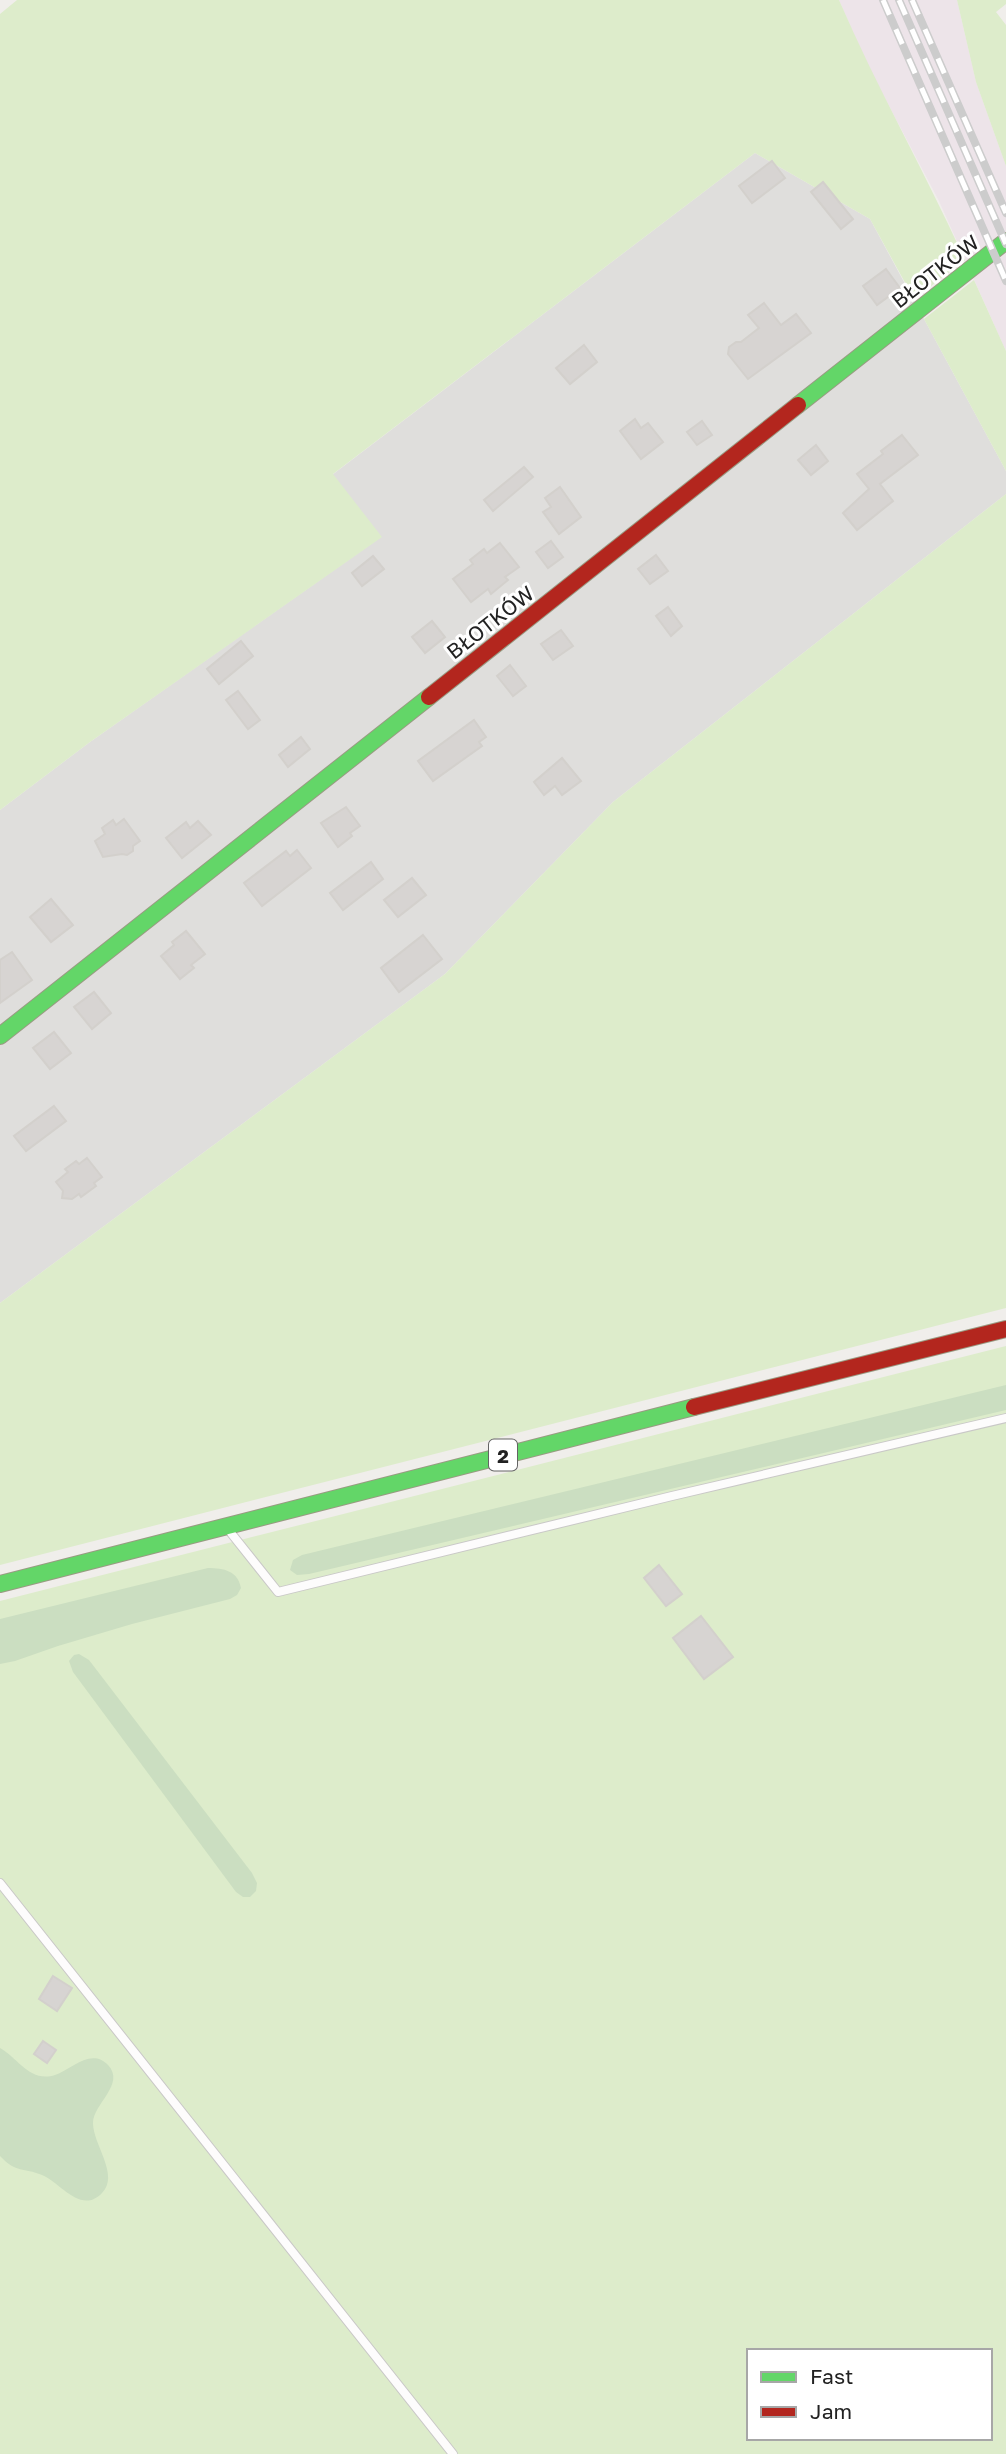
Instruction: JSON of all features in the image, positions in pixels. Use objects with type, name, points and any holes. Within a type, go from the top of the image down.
[{"type":"main road","name":"BŁOTKÓW","points":[[0,1036],[1006,242]]},
{"type":"main road","name":"2","points":[[0,1584],[1006,1329]]},
{"type":"lane","points":[[227,1527],[278,1592],[1006,1418]]},
{"type":"lane","points":[[0,1883],[453,2454]]},
{"type":"shaded area","points":[[839,0],[957,0],[976,82],[1006,166],[1006,351],[939,201],[866,62]]},
{"type":"shaded area","points":[[755,153],[870,219],[1006,471],[1006,494],[613,802],[445,974],[0,1303],[0,810],[90,742],[381,537],[332,475]]},
{"type":"green space","points":[[17,0],[839,0],[965,260],[914,299],[870,219],[755,153],[333,474],[382,537],[90,742],[0,810],[0,14]]},
{"type":"green space","points":[[957,0],[1006,0],[1006,4],[996,12],[1006,25],[1006,166],[976,82]]},
{"type":"green space","points":[[974,280],[1006,351],[1006,471],[924,319]]},
{"type":"green space","points":[[1006,494],[1006,1308],[0,1565],[0,1303],[445,974],[613,802]]},
{"type":"green space","points":[[1006,1346],[1006,2454],[0,2454],[0,1601]]},
{"type":"green space","points":[[1006,1385],[1006,1410],[309,1574],[297,1575],[290,1570],[293,1560],[302,1555]]},
{"type":"green space","points":[[208,1568],[233,1574],[241,1588],[237,1595],[0,1664],[0,1619]]},
{"type":"green space","points":[[79,1654],[89,1660],[252,1873],[257,1883],[256,1891],[250,1897],[243,1897],[236,1892],[73,1672],[69,1661]]},
{"type":"green space","points":[[0,2048],[38,2076],[55,2075],[81,2061],[95,2058],[108,2065],[113,2072],[111,2087],[94,2116],[94,2132],[108,2178],[107,2186],[94,2199],[79,2199],[42,2175],[16,2168],[0,2156]]},
{"type":"building","points":[[772,161],[785,178],[752,203],[739,186]]},
{"type":"building","points":[[823,182],[853,219],[841,229],[811,192]]},
{"type":"building","points":[[886,269],[900,288],[877,305],[863,286]]},
{"type":"building","points":[[764,303],[781,325],[796,314],[811,333],[748,379],[728,354],[729,347],[741,342],[759,328],[748,315]]},
{"type":"building","points":[[584,345],[597,362],[570,384],[556,368]]},
{"type":"building","points":[[635,419],[641,428],[648,423],[663,442],[641,459],[620,431]]},
{"type":"building","points":[[702,421],[712,435],[697,445],[687,432]]},
{"type":"building","points":[[902,435],[918,455],[880,484],[893,501],[857,530],[843,513],[869,489],[857,474]]},
{"type":"building","points":[[816,445],[828,461],[811,475],[798,460]]},
{"type":"building","points":[[524,467],[533,477],[493,511],[484,500]]},
{"type":"building","points":[[560,487],[581,517],[559,534],[543,512],[551,507],[545,498]]},
{"type":"building","points":[[551,541],[563,557],[548,568],[536,552]]},
{"type":"building","points":[[500,543],[519,567],[505,577],[508,580],[491,594],[488,589],[471,602],[453,579],[473,564],[470,560],[484,549],[487,553]]},
{"type":"building","points":[[656,555],[668,571],[650,584],[638,569]]},
{"type":"building","points":[[373,556],[384,569],[362,586],[352,573]]},
{"type":"building","points":[[668,607],[682,626],[671,636],[656,616]]},
{"type":"building","points":[[432,621],[445,637],[425,653],[412,637]]},
{"type":"building","points":[[561,630],[573,646],[553,660],[541,644]]},
{"type":"building","points":[[241,641],[253,656],[219,684],[207,669]]},
{"type":"building","points":[[510,665],[526,686],[513,696],[497,676]]},
{"type":"building","points":[[238,691],[260,720],[248,729],[226,700]]},
{"type":"building","points":[[474,720],[486,737],[479,742],[482,746],[433,781],[418,761]]},
{"type":"building","points":[[301,737],[310,749],[288,767],[279,755]]},
{"type":"building","points":[[562,758],[581,781],[562,795],[555,786],[544,795],[534,782]]},
{"type":"building","points":[[346,807],[360,826],[338,847],[321,823]]},
{"type":"building","points":[[124,819],[140,841],[127,855],[103,857],[95,841],[105,834],[102,828],[113,820],[116,825]]},
{"type":"building","points":[[198,821],[211,835],[182,858],[166,838],[186,822],[190,828]]},
{"type":"building","points":[[297,850],[311,868],[262,906],[244,883],[286,851],[290,856]]},
{"type":"building","points":[[371,862],[383,879],[343,910],[330,893]]},
{"type":"building","points":[[412,878],[426,895],[398,917],[384,900]]},
{"type":"building","points":[[51,899],[73,925],[51,942],[30,917]]},
{"type":"building","points":[[186,931],[205,954],[191,965],[194,968],[180,979],[161,956],[174,945],[172,942]]},
{"type":"building","points":[[423,935],[442,959],[399,992],[381,968]]},
{"type":"building","points":[[12,952],[32,980],[0,1003],[0,960]]},
{"type":"building","points":[[94,992],[111,1013],[92,1029],[74,1007]]},
{"type":"building","points":[[54,1032],[71,1053],[50,1069],[33,1048]]},
{"type":"building","points":[[54,1106],[66,1121],[26,1151],[14,1136]]},
{"type":"building","points":[[87,1158],[102,1177],[94,1183],[96,1186],[81,1197],[79,1194],[72,1199],[62,1198],[63,1191],[56,1182],[68,1172],[65,1169],[76,1161],[79,1164]]},
{"type":"building","points":[[659,1565],[682,1594],[666,1606],[644,1578]]},
{"type":"building","points":[[701,1616],[733,1657],[704,1679],[673,1638]]},
{"type":"building","points":[[53,1976],[72,1988],[57,2011],[39,1999]]},
{"type":"building","points":[[43,2041],[56,2050],[47,2063],[34,2054]]},
{"type":"railway","points":[[883,0],[1006,281]]},
{"type":"railway","points":[[899,0],[1006,244]]},
{"type":"railway","points":[[912,0],[1006,213]]},
{"type":"traffic: fast","points":[[798,405],[1006,241]]},
{"type":"traffic: fast","points":[[0,1036],[429,697]]},
{"type":"traffic: fast","points":[[0,1584],[694,1407]]},
{"type":"traffic: jam","points":[[429,697],[798,405]]},
{"type":"traffic: jam","points":[[694,1407],[1006,1329]]}]
